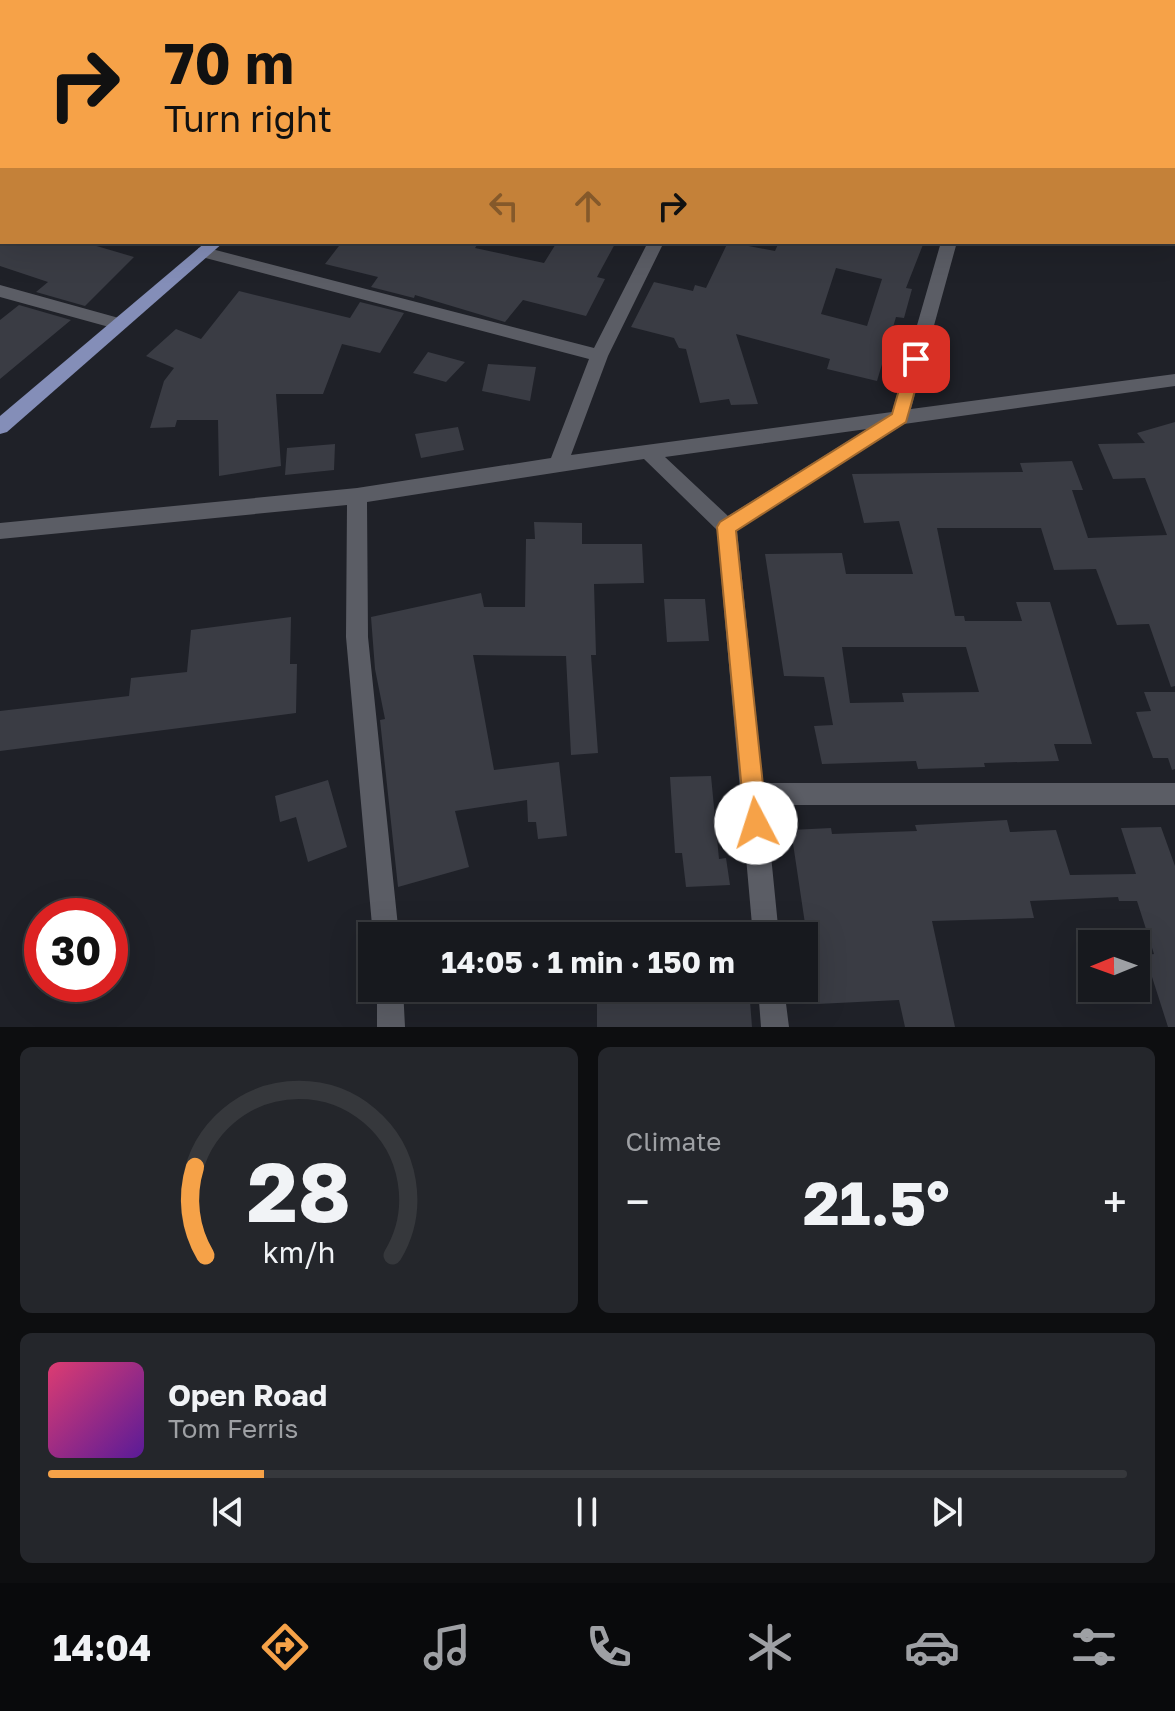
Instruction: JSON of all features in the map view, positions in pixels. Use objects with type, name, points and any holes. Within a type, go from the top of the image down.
[{"type":"main road","points":[[0,427],[210,247]]},
{"type":"street","points":[[558,464],[599,356],[655,244]]},
{"type":"street","points":[[727,527],[900,417],[948,244]]},
{"type":"street","points":[[210,247],[599,356]]},
{"type":"street","points":[[0,291],[120,324]]},
{"type":"street","points":[[0,531],[357,496],[558,464],[1175,380]]},
{"type":"street","points":[[648,452],[727,527],[765,922]]},
{"type":"street","points":[[357,496],[357,637],[385,922]]},
{"type":"street","points":[[753,794],[1175,794]]},
{"type":"street","points":[[390,1002],[391,1027]]},
{"type":"street","points":[[772,1002],[775,1027]]},
{"type":"building","points":[[0,244],[90,244],[134,257],[85,306],[36,292],[48,282],[0,266]]},
{"type":"building","points":[[340,244],[478,244],[475,248],[544,263],[556,244],[615,244],[597,277],[605,279],[586,316],[523,300],[505,322],[415,295],[414,298],[371,287],[378,277],[325,264]]},
{"type":"building","points":[[727,244],[775,251],[778,244],[923,244],[906,288],[912,289],[904,318],[896,317],[877,381],[827,369],[830,359],[736,334],[758,404],[731,405],[729,399],[700,403],[686,349],[679,348],[674,338],[631,327],[654,282],[693,291],[695,285],[706,288]],"holes":[[[836,268],[882,279],[867,326],[821,314]]]},
{"type":"building","points":[[239,291],[350,318],[360,302],[404,313],[380,353],[342,344],[323,394],[276,394],[281,466],[219,476],[218,420],[177,420],[175,427],[150,428],[164,381],[174,368],[146,356],[176,329],[201,339]]},
{"type":"building","points":[[19,305],[71,320],[0,379],[0,320]]},
{"type":"building","points":[[428,352],[465,362],[446,382],[413,373]]},
{"type":"building","points":[[488,364],[536,367],[530,401],[482,391]]},
{"type":"building","points":[[1175,422],[1175,686],[1171,687],[1149,624],[1117,625],[1096,569],[1054,570],[1041,528],[937,528],[955,616],[964,616],[965,621],[1022,621],[1016,602],[1050,602],[1092,744],[1054,744],[1059,761],[984,763],[985,767],[918,769],[916,761],[822,764],[814,726],[833,725],[824,677],[784,676],[765,554],[842,553],[846,574],[913,574],[899,521],[864,523],[852,474],[1023,472],[1020,463],[1072,461],[1083,490],[1072,490],[1088,538],[1167,535],[1145,478],[1113,479],[1098,444],[1145,443],[1137,433]],"holes":[[[842,647],[966,647],[979,692],[902,693],[904,702],[850,703]]]},
{"type":"building","points":[[458,427],[464,450],[421,458],[415,434]]},
{"type":"building","points":[[335,444],[334,470],[285,475],[287,448]]},
{"type":"building","points":[[534,522],[582,523],[582,544],[642,544],[644,583],[594,584],[596,655],[591,655],[598,753],[571,755],[566,656],[473,655],[494,770],[559,762],[567,836],[538,839],[536,822],[528,822],[527,800],[455,811],[469,867],[398,887],[380,720],[385,719],[375,669],[371,617],[481,593],[484,607],[525,607],[526,539],[535,539]]},
{"type":"building","points":[[664,599],[705,599],[709,641],[667,642]]},
{"type":"building","points":[[291,617],[290,664],[297,664],[296,713],[0,751],[0,711],[129,696],[131,678],[187,672],[191,630]]},
{"type":"building","points":[[1144,692],[1175,692],[1175,769],[1172,770],[1168,758],[1153,758],[1136,712],[1151,711]]},
{"type":"building","points":[[711,776],[719,859],[726,858],[730,885],[686,887],[682,853],[675,853],[670,777]]},
{"type":"building","points":[[328,780],[347,847],[308,862],[296,817],[280,822],[275,796]]},
{"type":"building","points":[[1007,820],[1010,832],[1056,830],[1070,875],[1136,874],[1121,828],[1161,827],[1175,866],[1175,1027],[1168,1027],[1150,971],[1150,954],[1154,954],[1150,930],[1146,930],[1137,901],[1119,901],[1118,897],[1030,901],[1034,918],[932,921],[955,1027],[905,1027],[899,1000],[817,1004],[818,922],[805,922],[791,830],[831,828],[832,834],[917,831],[915,825]]},
{"type":"building","points":[[597,1002],[750,1002],[752,1027],[597,1027]]},
{"type":"route","points":[[756,823],[727,527],[900,417],[916,359]]}]
